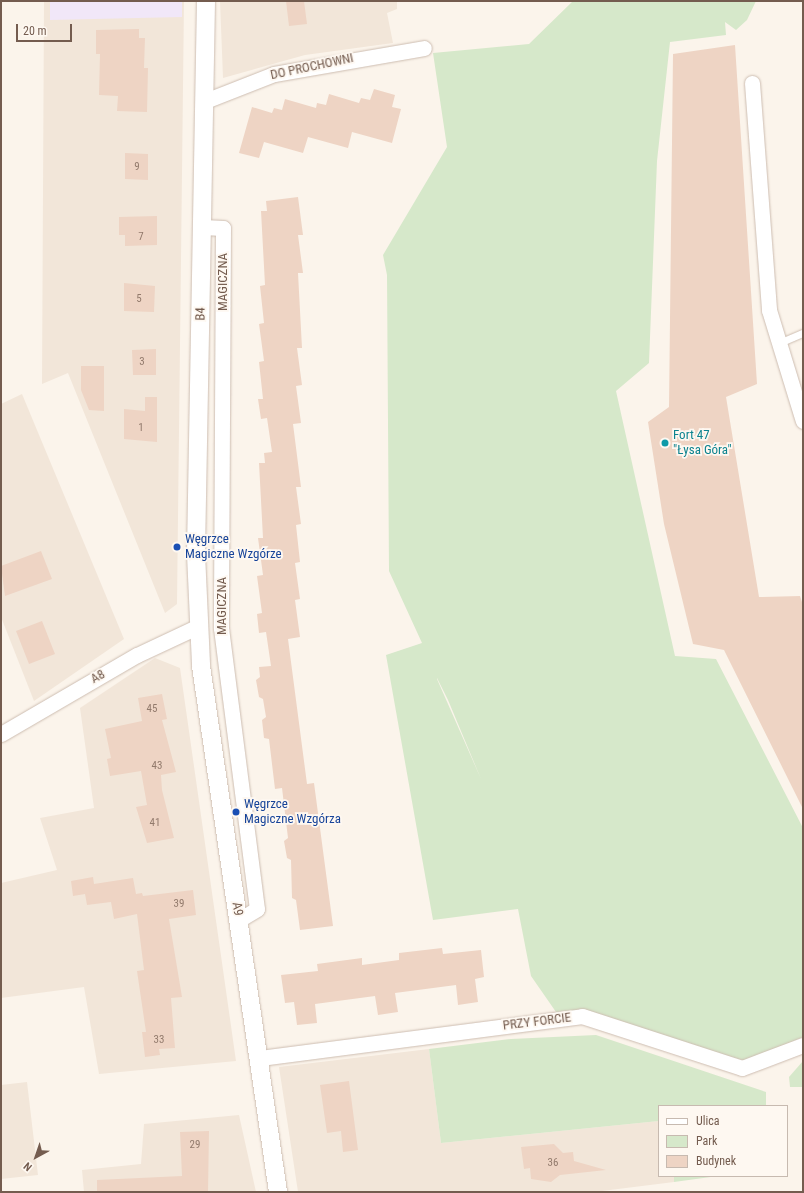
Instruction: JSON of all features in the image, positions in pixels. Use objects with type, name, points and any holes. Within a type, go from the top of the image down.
[{"type":"street","name":"B4","points":[[199,626],[196,554],[206,1]]},
{"type":"street","name":"DO PROCHOWNI","points":[[205,101],[274,74],[424,48]]},
{"type":"street","points":[[752,84],[769,310],[803,421]]},
{"type":"street","name":"MAGICZNA","points":[[203,226],[223,228],[221,628],[257,910],[239,920]]},
{"type":"street","name":"A8","points":[[1,734],[137,655],[199,626]]},
{"type":"street","name":"A9","points":[[199,626],[201,666],[260,1058],[278,1192]]},
{"type":"street","name":"PRZY FORCIE","points":[[260,1058],[582,1016],[742,1068],[803,1045]]},
{"type":"lane","points":[[779,343],[803,333]]},
{"type":"shaded area","points":[[44,1],[184,1],[177,604],[165,613],[68,373],[42,384]]},
{"type":"shaded area","points":[[50,1],[182,1],[182,17],[50,20]]},
{"type":"shaded area","points":[[220,1],[397,1],[397,9],[387,13],[393,43],[305,55],[223,78]]},
{"type":"shaded area","points":[[22,394],[124,639],[34,701],[1,617],[1,404]]},
{"type":"shaded area","points":[[155,658],[180,668],[236,1061],[99,1074],[84,987],[1,998],[1,883],[57,870],[40,818],[94,808],[80,708]]},
{"type":"shaded area","points":[[429,1049],[441,1143],[658,1121],[658,1177],[674,1177],[674,1182],[594,1192],[298,1192],[279,1067]]},
{"type":"shaded area","points":[[27,1082],[38,1175],[1,1179],[1,1085]]},
{"type":"shaded area","points":[[239,1115],[256,1192],[84,1192],[82,1170],[141,1164],[144,1124]]},
{"type":"green space","points":[[573,1],[756,1],[747,20],[736,30],[725,22],[726,35],[670,42],[657,161],[649,363],[616,391],[675,656],[716,659],[803,828],[803,1037],[746,1061],[556,1012],[531,976],[518,909],[433,920],[386,655],[422,643],[389,571],[387,275],[383,255],[447,147],[433,53],[529,44]],"holes":[[[437,678],[448,700],[481,779]]]},
{"type":"green space","points":[[596,1035],[766,1092],[766,1105],[658,1105],[658,1121],[441,1143],[429,1049],[511,1039]]},
{"type":"green space","points":[[803,1061],[803,1087],[790,1087],[789,1077]]},
{"type":"green space","points":[[674,1177],[711,1177],[674,1182]]},
{"type":"building","points":[[286,1],[304,1],[307,24],[289,26]]},
{"type":"building","points":[[139,29],[139,38],[145,38],[144,68],[148,68],[147,112],[117,111],[118,96],[99,95],[100,54],[96,54],[96,30]]},
{"type":"building","points":[[735,45],[757,384],[726,397],[759,597],[800,596],[803,605],[803,809],[724,650],[693,644],[664,524],[648,422],[669,407],[673,54]]},
{"type":"building","points":[[374,89],[395,95],[392,107],[401,109],[392,143],[352,132],[348,148],[308,137],[303,153],[264,142],[259,158],[239,153],[252,107],[272,113],[274,108],[282,110],[285,99],[316,108],[317,103],[326,105],[329,94],[359,103],[361,98],[370,100]]},
{"type":"building","points":[[125,153],[148,154],[148,180],[125,179]]},
{"type":"building","points":[[298,197],[303,235],[298,235],[303,273],[298,273],[302,348],[297,348],[302,385],[296,386],[301,423],[293,424],[301,487],[296,487],[301,524],[296,525],[300,562],[295,563],[300,599],[295,600],[300,637],[288,639],[307,784],[314,783],[333,926],[300,930],[296,900],[292,898],[291,860],[287,858],[284,841],[288,838],[282,788],[275,789],[269,739],[264,738],[262,720],[266,717],[263,699],[259,697],[256,680],[260,677],[259,667],[271,666],[266,632],[259,633],[257,614],[262,613],[257,576],[263,575],[258,538],[263,538],[259,463],[265,463],[264,453],[272,452],[267,418],[261,419],[258,399],[263,399],[259,362],[264,361],[259,324],[264,323],[260,286],[265,285],[261,211],[267,211],[266,201]]},
{"type":"building","points":[[157,216],[157,245],[125,246],[125,235],[119,235],[119,217]]},
{"type":"building","points":[[124,283],[155,286],[154,312],[124,311]]},
{"type":"building","points":[[156,349],[156,375],[133,375],[132,350]]},
{"type":"building","points":[[81,366],[104,366],[104,411],[89,410],[81,390]]},
{"type":"building","points":[[145,397],[157,397],[157,442],[124,439],[124,409],[145,411]]},
{"type":"building","points":[[41,551],[52,579],[5,596],[1,566]]},
{"type":"building","points":[[42,621],[55,654],[29,664],[16,631]]},
{"type":"building","points":[[162,694],[167,719],[162,720],[176,772],[161,775],[162,790],[174,838],[147,843],[136,807],[147,805],[141,771],[110,776],[107,759],[111,758],[105,729],[142,721],[138,698]]},
{"type":"building","points":[[93,877],[94,884],[133,878],[136,894],[142,893],[143,896],[193,890],[196,915],[169,919],[182,997],[171,998],[175,1048],[159,1049],[160,1055],[145,1057],[142,1032],[146,1032],[137,971],[144,970],[137,914],[114,919],[111,902],[87,905],[85,894],[73,896],[71,881]]},
{"type":"building","points":[[442,948],[443,954],[481,950],[484,977],[475,979],[478,1002],[458,1005],[456,985],[395,993],[398,1012],[378,1015],[375,996],[315,1004],[317,1023],[297,1025],[294,1002],[285,1003],[281,975],[318,971],[317,964],[362,958],[362,965],[399,960],[399,953]]},
{"type":"building","points":[[349,1081],[358,1150],[343,1152],[341,1131],[327,1133],[320,1085]]},
{"type":"building","points":[[209,1131],[208,1192],[97,1192],[97,1180],[182,1176],[180,1132]]},
{"type":"building","points":[[554,1144],[563,1153],[573,1152],[574,1161],[606,1170],[560,1175],[551,1182],[531,1179],[530,1168],[524,1169],[521,1147]]},
{"type":"place","name":"Fort 47 \"Łysa Góra\"","points":[[665,443]]},
{"type":"place","name":"Węgrzce Magiczne Wzgórze","points":[[177,547]]},
{"type":"place","name":"Węgrzce Magiczne Wzgórza","points":[[236,812]]}]
